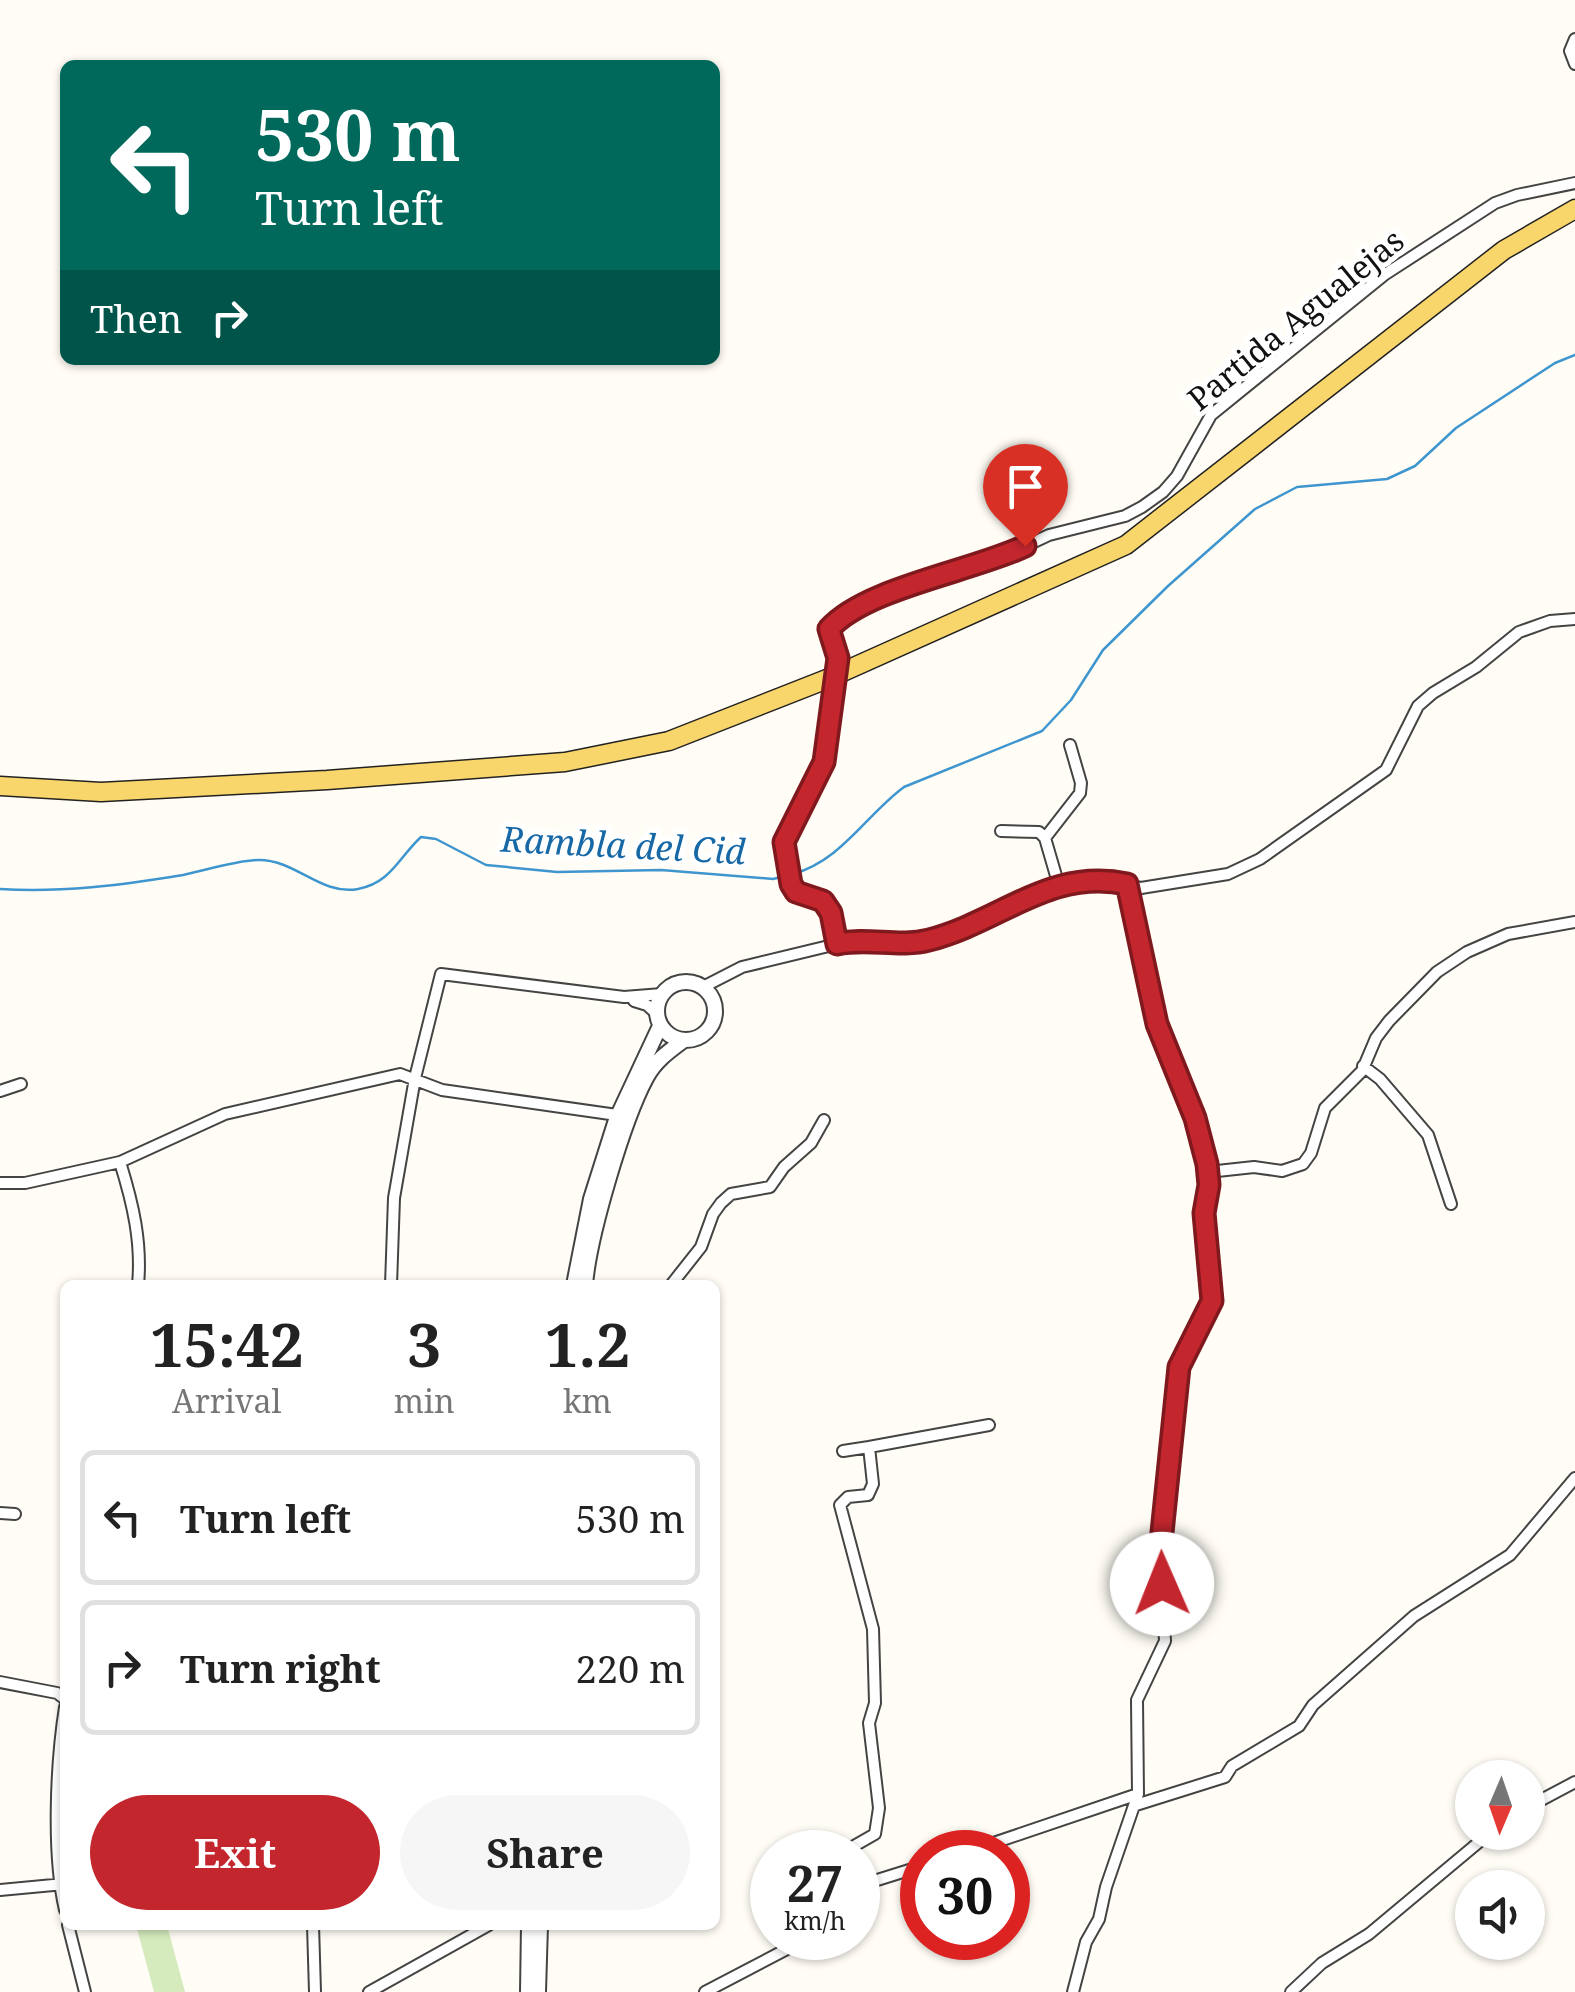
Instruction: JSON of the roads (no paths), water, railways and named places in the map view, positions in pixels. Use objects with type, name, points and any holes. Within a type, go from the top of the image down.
[{"type":"main road","points":[[0,784],[31,790],[100,792],[565,762],[670,741],[826,680],[1126,544],[1504,250],[1575,209]]},
{"type":"street","points":[[1575,39],[1570,50],[1575,64]]},
{"type":"street","name":"Partida Agualejas","points":[[837,944],[831,913],[823,901],[802,896],[791,884],[784,842],[824,762],[838,658],[829,629],[837,620],[921,581],[1002,557],[1049,535],[1126,516],[1142,507],[1177,476],[1210,415],[1384,275],[1495,203],[1575,183]]},
{"type":"street","points":[[711,988],[742,967],[855,940],[900,944],[927,941],[981,922],[1059,886],[1090,880],[1141,888],[1228,874],[1260,859],[1386,770],[1418,706],[1433,693],[1476,667],[1518,632],[1550,621],[1575,619]]},
{"type":"street","points":[[1045,838],[1080,793],[1082,783],[1070,745]]},
{"type":"street","points":[[1000,831],[1039,832],[1045,838],[1059,886]]},
{"type":"street","points":[[1073,1992],[1086,1942],[1099,1919],[1106,1886],[1137,1799],[1137,1700],[1165,1640],[1160,1552],[1179,1367],[1212,1301],[1204,1213],[1208,1172],[1195,1118],[1157,1024],[1127,884]]},
{"type":"street","points":[[1208,1172],[1254,1167],[1282,1171],[1303,1164],[1311,1154],[1325,1108],[1364,1066],[1389,1020],[1437,972],[1467,952],[1508,934],[1575,922]]},
{"type":"street","points":[[392,1280],[394,1198],[415,1078],[440,974],[624,998],[648,1005],[670,1036],[684,1040],[708,1031],[714,1020],[716,1008],[711,988]]},
{"type":"street","points":[[624,998],[662,994],[676,983],[711,988]]},
{"type":"street","points":[[575,1280],[591,1199],[658,1020],[662,994]]},
{"type":"street","points":[[586,1280],[624,1116],[660,1057],[684,1040]]},
{"type":"street","points":[[1364,1066],[1428,1135],[1451,1204]]},
{"type":"street","points":[[0,1183],[24,1184],[120,1162],[224,1114],[400,1074],[442,1090],[624,1116]]},
{"type":"street","points":[[0,1091],[21,1084]]},
{"type":"street","points":[[675,1280],[701,1248],[721,1203],[731,1194],[770,1188],[784,1167],[810,1143],[824,1120]]},
{"type":"street","points":[[120,1162],[136,1211],[138,1280]]},
{"type":"street","points":[[843,1451],[989,1425]]},
{"type":"street","points":[[869,1448],[872,1490],[842,1500],[840,1505],[874,1630],[875,1703],[869,1723],[879,1808],[876,1830]]},
{"type":"street","points":[[1030,1832],[1137,1799],[1224,1778],[1232,1766],[1298,1726],[1313,1706],[1414,1616],[1510,1555],[1575,1478]]},
{"type":"street","points":[[0,1512],[16,1514]]},
{"type":"street","points":[[0,1682],[60,1696]]},
{"type":"street","points":[[1545,1798],[1575,1782]]},
{"type":"street","points":[[60,1789],[60,1831]]},
{"type":"street","points":[[1291,1992],[1322,1963],[1368,1934],[1469,1850]]},
{"type":"street","points":[[0,1890],[60,1884]]},
{"type":"street","points":[[69,1930],[85,1992]]},
{"type":"street","points":[[313,1930],[316,1992]]},
{"type":"street","points":[[369,1992],[480,1930]]},
{"type":"street","points":[[528,1992],[529,1930]]},
{"type":"street","points":[[538,1992],[540,1930]]},
{"type":"street","points":[[706,1992],[766,1960]]},
{"type":"waterway","name":"Rambla del Cid","points":[[793,874],[826,859],[904,787],[1042,731],[1071,700],[1103,650],[1255,509],[1297,487],[1387,479],[1415,466],[1456,428],[1555,363],[1575,355]]},
{"type":"waterway","name":"Rambla del Cid","points":[[0,889],[115,885],[258,860],[284,865],[332,887],[358,889],[387,875],[421,837],[436,839],[486,865],[557,872],[661,870],[773,879],[785,876]]}]
